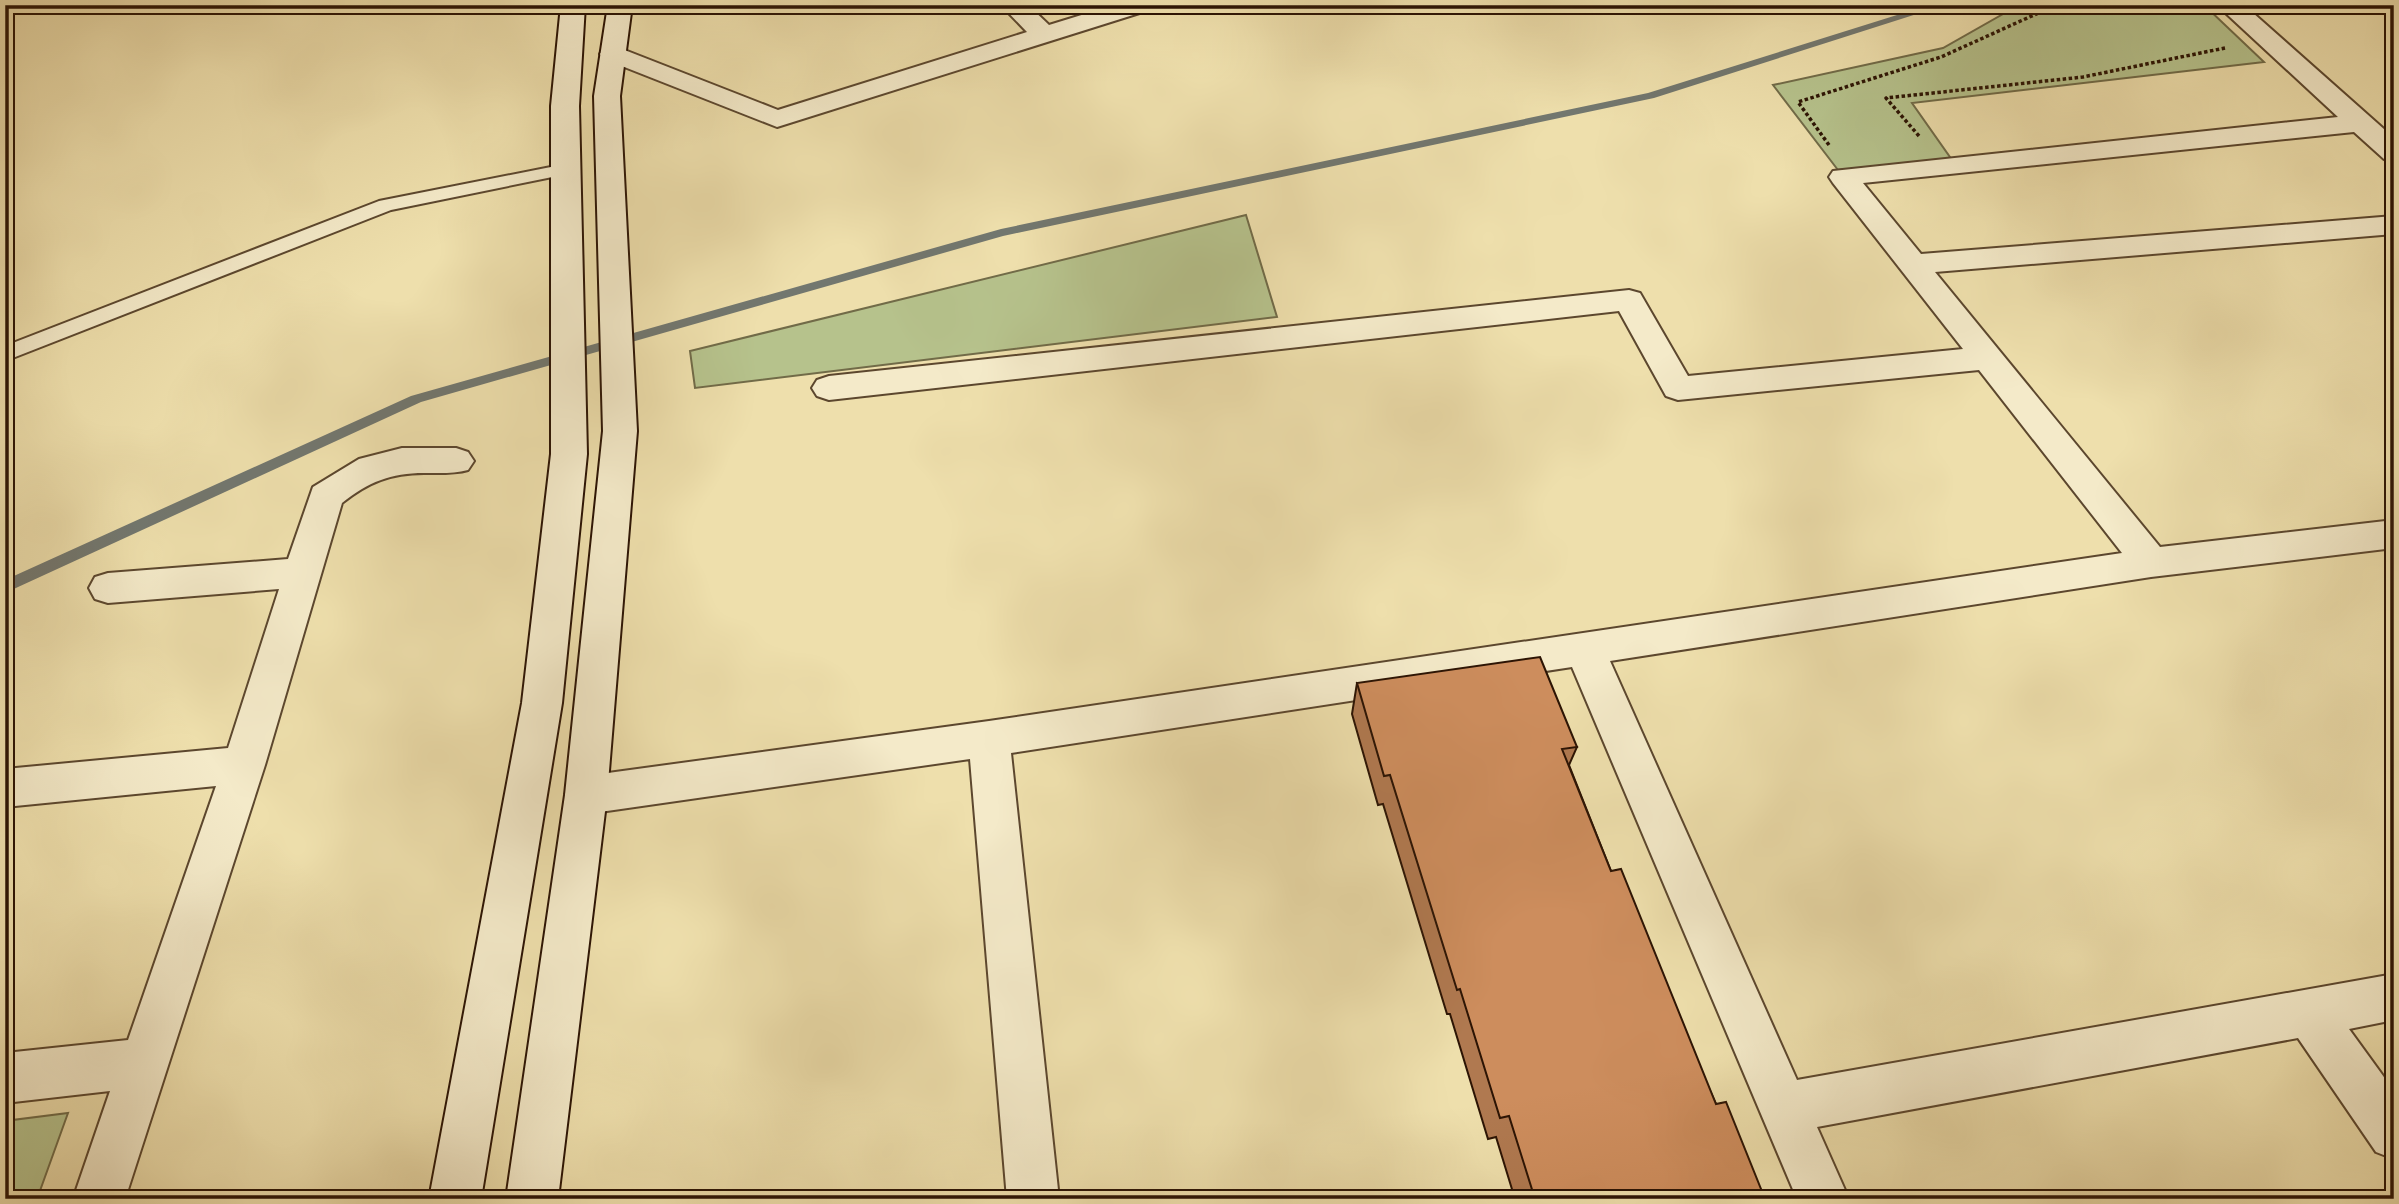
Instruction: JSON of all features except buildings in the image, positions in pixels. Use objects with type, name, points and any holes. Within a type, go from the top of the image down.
[{"type":"street","points":[[455,1199],[542,703],[569,454],[565,106],[573,5]]},
{"type":"street","points":[[532,1199],[586,795],[620,431],[607,96],[620,5]]},
{"type":"street","points":[[1013,5],[1045,35]]},
{"type":"street","points":[[613,54],[776,119],[1140,5]]},
{"type":"street","points":[[2229,5],[2394,153]]},
{"type":"street","points":[[2151,563],[1843,177],[2360,123]]},
{"type":"street","points":[[1913,264],[2394,225]]},
{"type":"street","points":[[830,388],[1629,300],[1678,388],[1988,358]]},
{"type":"street","points":[[99,1199],[244,765],[326,496],[354,473],[384,463],[456,461]]},
{"type":"street","points":[[586,795],[989,739],[2151,563],[2394,534]]},
{"type":"street","points":[[108,588],[303,572]]},
{"type":"street","points":[[1585,650],[1823,1199]]},
{"type":"street","points":[[989,739],[1033,1199]]},
{"type":"street","points":[[5,788],[244,765]]},
{"type":"street","points":[[1783,1108],[2394,997]]},
{"type":"street","points":[[2308,1012],[2394,1134]]},
{"type":"street","points":[[5,1078],[144,1063]]},
{"type":"lane","points":[[5,354],[308,233],[386,205],[566,169]]},
{"type":"path","points":[[1830,146],[1798,102],[1941,57],[2056,5]]},
{"type":"path","points":[[1922,138],[1886,98],[2083,77],[2236,46]]},
{"type":"green space","points":[[2019,5],[2204,5],[2264,62],[1912,103],[1952,160],[1838,170],[1773,85],[1943,48]]},
{"type":"green space","points":[[1246,215],[1277,317],[695,388],[690,351]]},
{"type":"green space","points":[[68,1113],[37,1199],[5,1199],[5,1121]]},
{"type":"waterway","points":[[5,587],[416,399],[1001,233],[1650,96],[1940,5]]}]
